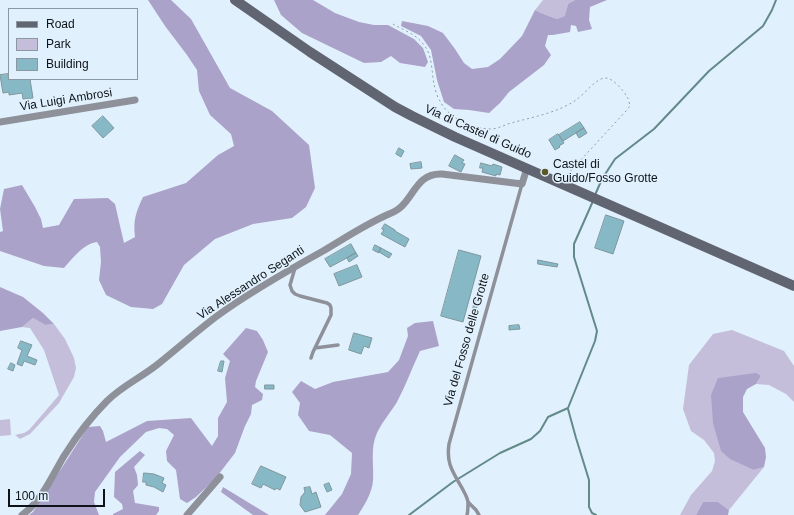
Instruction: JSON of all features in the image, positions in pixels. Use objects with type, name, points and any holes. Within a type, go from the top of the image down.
[{"type":"street","name":"Via di Castel di Guido","points":[[235,0],[310,52],[398,109],[455,137],[794,286]]},
{"type":"street","name":"Via Luigi Ambrosi","points":[[0,122],[135,100]]},
{"type":"street","name":"Via del Fosso delle Grotte","points":[[522,184],[527,168]]},
{"type":"street","name":"Via Alessandro Seganti","points":[[22,515],[38,499],[78,436],[102,406],[110,398],[152,368],[219,314],[368,224],[397,210],[402,206],[420,182],[431,175],[442,174],[522,184]]},
{"type":"street","points":[[187,515],[220,477]]},
{"type":"lane","name":"Via del Fosso delle Grotte","points":[[479,515],[468,502],[454,476],[448,458],[449,444],[522,184]]},
{"type":"lane","points":[[295,267],[290,285],[292,291],[300,296],[327,303],[331,308],[331,315],[311,358]]},
{"type":"lane","points":[[315,348],[338,346]]},
{"type":"lane","points":[[467,515],[468,502]]},
{"type":"path","points":[[393,24],[415,36],[423,43],[430,54],[434,84],[440,102],[460,121],[484,129],[494,129],[558,110],[577,99],[595,82],[605,78],[610,79],[616,84],[628,98],[630,106],[560,183]]},
{"type":"green space","points":[[543,0],[575,0],[568,4],[566,16],[557,19],[535,10]]},
{"type":"green space","points":[[33,318],[45,325],[54,324],[65,339],[74,358],[76,368],[74,377],[59,403],[30,434],[20,439],[15,435],[29,430],[59,395],[44,350],[30,328],[22,327]]},
{"type":"green space","points":[[732,330],[784,351],[794,366],[794,402],[786,394],[769,385],[756,384],[761,376],[718,378],[754,470],[764,467],[729,510],[718,502],[703,502],[696,515],[680,515],[691,495],[712,471],[715,461],[714,453],[704,440],[691,431],[683,409],[689,365],[713,334]]},
{"type":"green space","points":[[10,419],[11,435],[0,436],[0,420]]},
{"type":"shaded area","points":[[148,0],[171,0],[191,19],[230,88],[272,111],[309,145],[315,188],[306,207],[292,218],[253,224],[215,239],[184,265],[162,304],[153,309],[131,307],[106,295],[99,280],[101,262],[100,247],[97,242],[83,248],[64,268],[44,266],[0,251],[0,232],[3,231],[0,209],[4,189],[22,185],[41,219],[43,228],[59,225],[74,199],[108,198],[115,204],[124,243],[135,237],[134,226],[136,216],[143,197],[186,183],[218,155],[234,146],[231,134],[210,115],[199,91],[197,70]]},
{"type":"shaded area","points":[[274,0],[313,0],[335,13],[359,22],[374,25],[388,25],[414,39],[423,48],[428,62],[425,67],[400,63],[391,56],[381,62],[364,63],[302,33],[281,15]]},
{"type":"shaded area","points":[[575,0],[607,0],[590,7],[589,20],[592,29],[578,32],[576,26],[571,25],[570,32],[548,35],[545,46],[551,55],[544,65],[509,92],[489,113],[454,109],[444,102],[437,80],[431,50],[421,36],[401,26],[402,21],[428,26],[443,33],[464,63],[472,69],[488,67],[500,59],[522,36],[535,10],[557,19],[565,16],[568,4]]},
{"type":"shaded area","points":[[0,287],[23,297],[54,324],[45,325],[33,318],[22,327],[0,331]]},
{"type":"shaded area","points":[[433,321],[439,346],[420,351],[397,402],[377,433],[373,451],[373,481],[365,503],[358,515],[325,515],[342,494],[351,474],[352,453],[330,435],[309,431],[298,415],[300,403],[292,392],[301,381],[315,389],[333,382],[388,372],[399,360],[408,336],[407,328],[415,323]]},
{"type":"shaded area","points":[[246,328],[257,331],[268,352],[255,387],[263,394],[262,400],[252,405],[251,414],[235,453],[215,479],[196,497],[187,503],[180,499],[176,470],[167,461],[166,451],[174,435],[167,429],[159,428],[146,432],[120,457],[95,492],[94,502],[99,515],[29,515],[33,512],[88,427],[100,426],[106,442],[147,421],[191,418],[212,446],[218,436],[218,418],[227,402],[225,378],[230,361],[223,354]]},
{"type":"shaded area","points":[[756,373],[761,376],[756,384],[747,389],[743,397],[743,412],[765,448],[766,457],[764,467],[754,470],[730,459],[721,451],[713,423],[711,395],[718,378]]},
{"type":"shaded area","points":[[140,451],[145,455],[134,467],[138,485],[133,491],[135,503],[159,507],[159,511],[156,515],[113,515],[123,509],[122,504],[114,497],[115,472]]},
{"type":"shaded area","points":[[223,487],[269,515],[253,515],[221,492]]},
{"type":"shaded area","points":[[703,502],[718,502],[729,510],[728,515],[696,515]]},
{"type":"building","points":[[8,74],[8,80],[30,80],[33,98],[23,99],[22,93],[9,95],[9,92],[3,93],[0,75]]},
{"type":"building","points":[[103,116],[114,128],[103,138],[92,126]]},
{"type":"building","points":[[580,122],[584,128],[563,141],[559,135]]},
{"type":"building","points":[[584,128],[587,133],[579,138],[576,133]]},
{"type":"building","points":[[558,134],[564,143],[555,150],[549,140]]},
{"type":"building","points":[[399,148],[404,151],[401,157],[396,154]]},
{"type":"building","points":[[455,155],[464,160],[462,163],[465,164],[461,172],[449,166]]},
{"type":"building","points":[[421,162],[422,168],[411,169],[410,164]]},
{"type":"building","points":[[481,163],[492,166],[493,164],[502,167],[500,175],[496,174],[496,176],[482,172],[483,168],[480,168]]},
{"type":"building","points":[[606,215],[624,221],[613,254],[595,248]]},
{"type":"building","points":[[385,224],[409,239],[405,247],[381,234],[384,230],[382,229]]},
{"type":"building","points":[[351,244],[356,253],[330,267],[325,259]]},
{"type":"building","points":[[375,245],[381,248],[379,253],[373,250]]},
{"type":"building","points":[[381,248],[392,254],[389,258],[379,252]]},
{"type":"building","points":[[459,250],[481,256],[463,322],[441,316]]},
{"type":"building","points":[[356,253],[358,256],[349,262],[347,258]]},
{"type":"building","points":[[538,260],[558,264],[557,267],[538,264]]},
{"type":"building","points":[[357,265],[362,277],[339,286],[334,274]]},
{"type":"building","points":[[475,300],[479,301],[476,310],[473,309]]},
{"type":"building","points":[[519,325],[520,329],[509,330],[509,326]]},
{"type":"building","points":[[354,333],[372,338],[369,348],[364,346],[361,354],[349,350]]},
{"type":"building","points":[[21,341],[32,345],[27,356],[37,360],[35,365],[24,361],[22,366],[17,364],[22,350],[18,348]]},
{"type":"building","points":[[221,361],[224,361],[222,372],[218,371]]},
{"type":"building","points":[[11,363],[15,365],[13,371],[8,369]]},
{"type":"building","points":[[265,385],[274,385],[274,389],[265,389]]},
{"type":"building","points":[[261,466],[286,477],[280,490],[276,488],[275,490],[263,484],[261,488],[252,484]]},
{"type":"building","points":[[144,473],[154,474],[164,478],[162,483],[166,485],[163,492],[146,485],[146,482],[143,482]]},
{"type":"building","points":[[329,483],[332,490],[327,492],[324,485]]},
{"type":"building","points":[[310,487],[312,494],[316,492],[321,507],[305,512],[300,505],[301,497],[305,492],[304,488]]},
{"type":"waterway","points":[[595,195],[602,179],[615,159],[654,129],[709,71],[763,26],[776,0]]},
{"type":"waterway","points":[[409,515],[453,482],[500,453],[531,439],[540,431],[548,417],[568,408],[595,341],[597,331],[574,257],[574,244],[593,201]]},
{"type":"waterway","points":[[568,409],[589,480],[589,507],[592,513],[596,515]]},
{"type":"place","name":"Castel di Guido/Fosso Grotte","points":[[545,172]]}]
